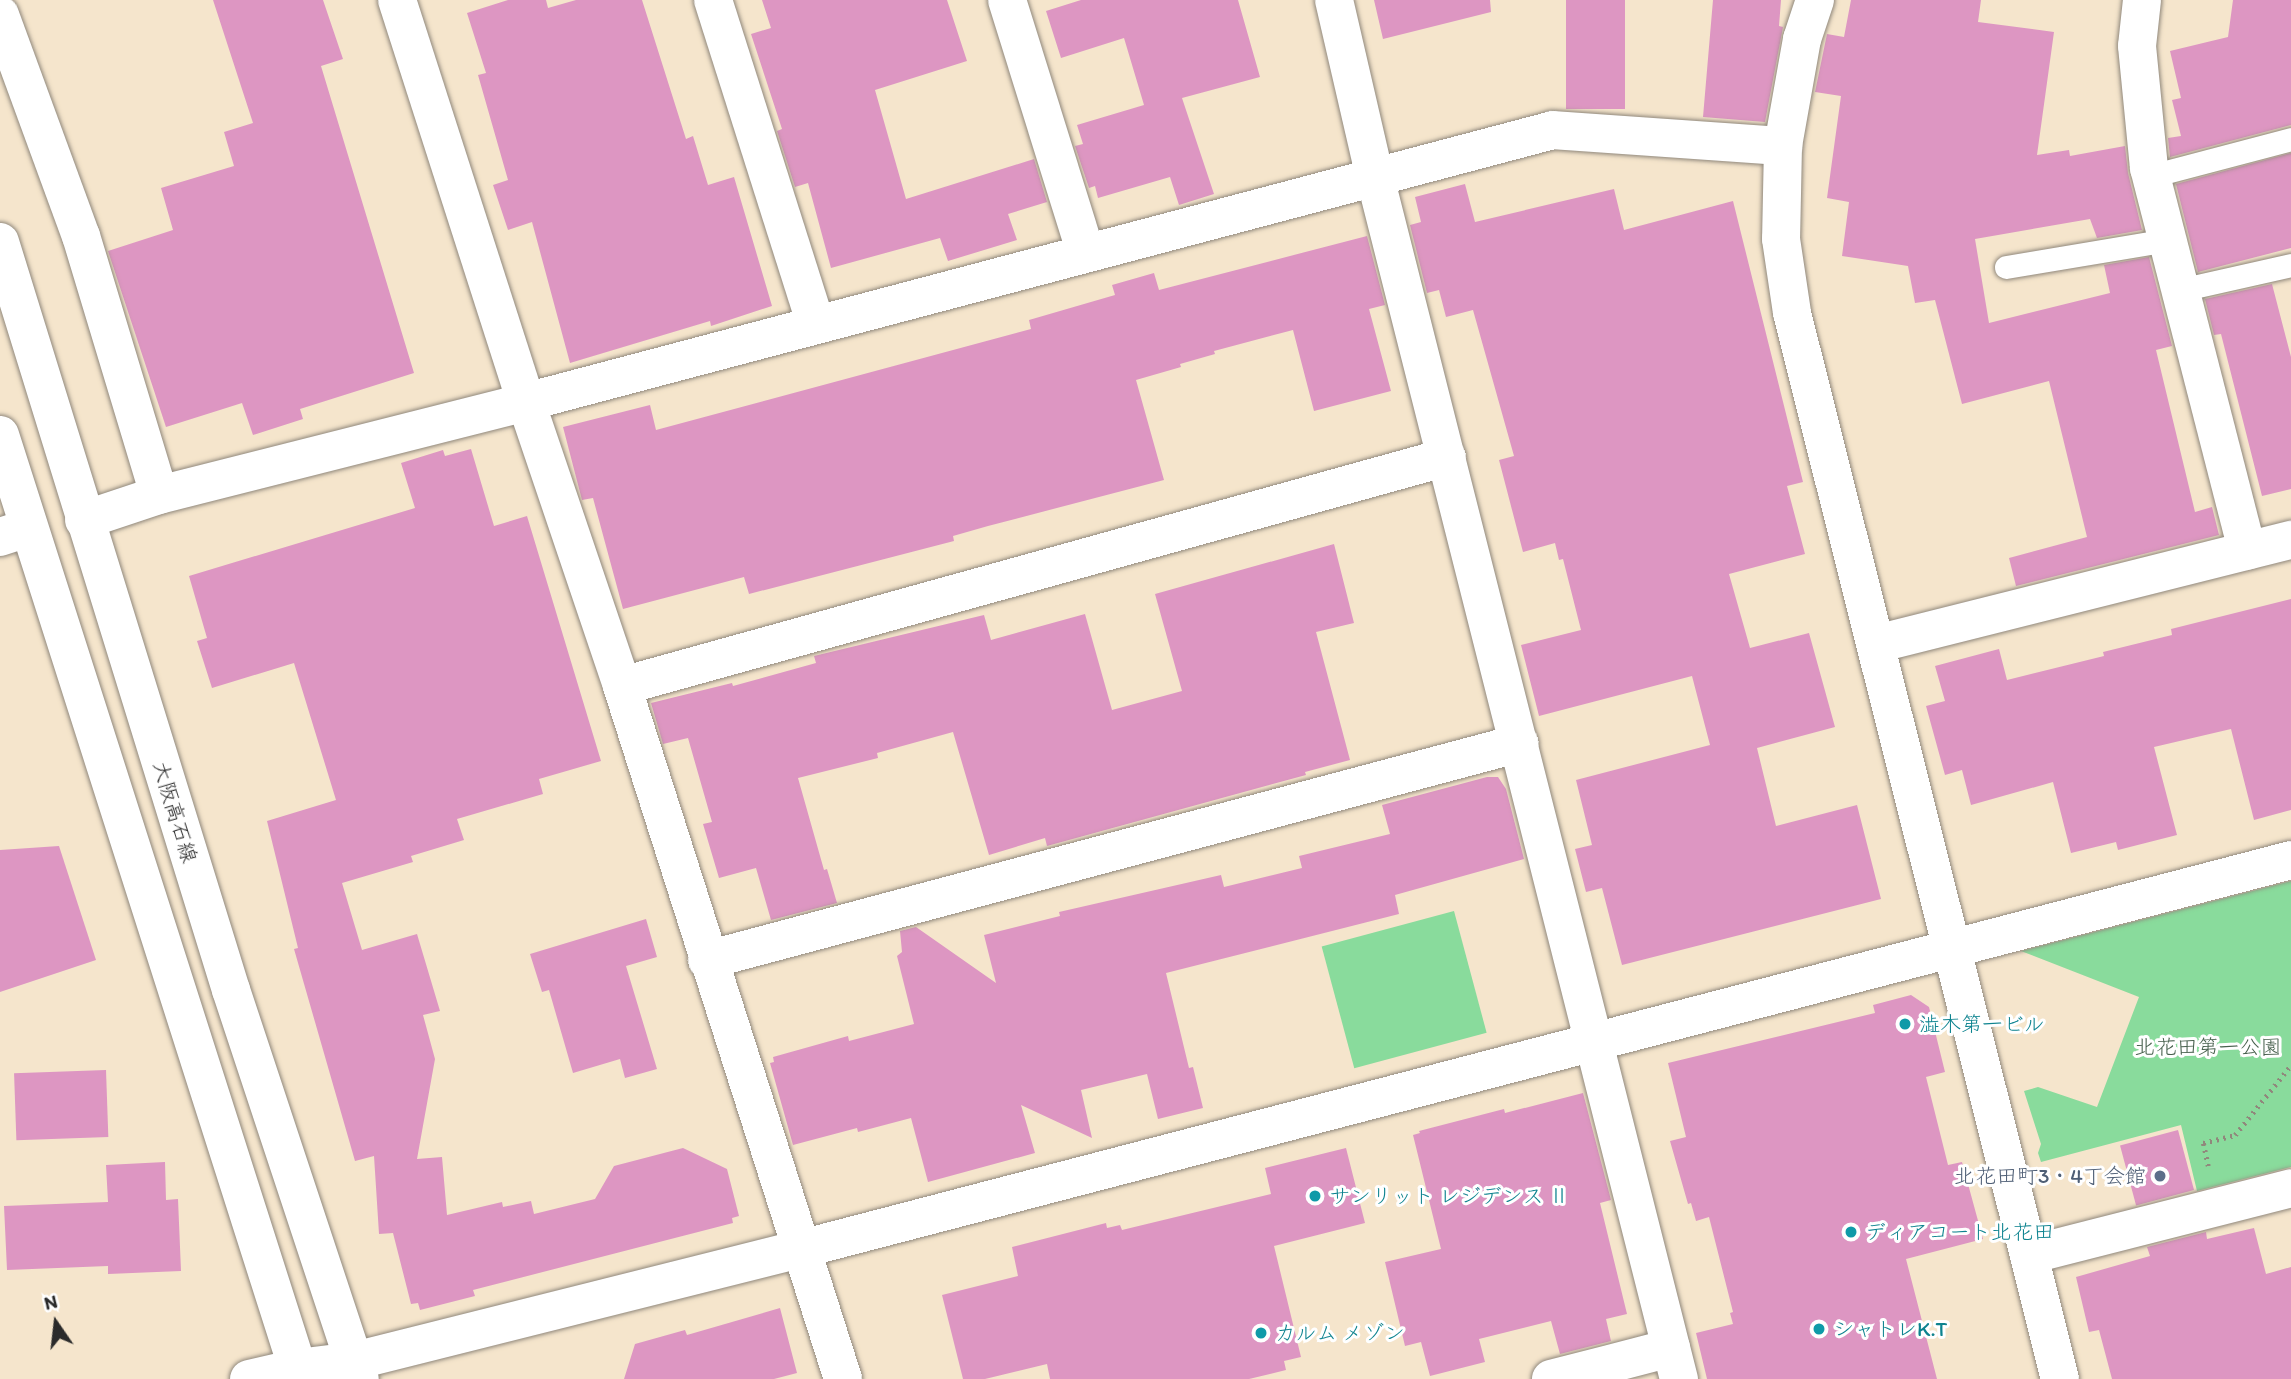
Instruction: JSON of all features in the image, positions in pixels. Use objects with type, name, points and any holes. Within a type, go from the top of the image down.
[{"type":"street","points":[[397,0],[526,402],[622,685],[707,960],[843,1379]]},
{"type":"street","points":[[713,0],[816,324]]},
{"type":"street","points":[[1007,0],[1086,253]]},
{"type":"street","points":[[1334,0],[1375,177],[1675,1364],[1551,1379]]},
{"type":"street","points":[[1815,0],[1802,39],[1783,146],[1782,239],[1792,313],[2060,1379]]},
{"type":"street","points":[[2142,0],[2137,46],[2151,176],[2247,551]]},
{"type":"street","points":[[0,15],[81,236],[159,495]]},
{"type":"street","points":[[84,520],[159,495],[526,402],[1553,130],[1783,146]]},
{"type":"street","name":"大阪高石線","points":[[0,242],[231,990],[357,1370]]},
{"type":"street","points":[[0,435],[14,532],[299,1374]]},
{"type":"street","points":[[622,685],[1447,457]]},
{"type":"street","points":[[1876,645],[2291,540]]},
{"type":"street","points":[[707,960],[1520,743]]},
{"type":"street","points":[[249,1379],[357,1370],[801,1249],[1595,1044],[2291,860]]},
{"type":"street","points":[[2029,1255],[2291,1188]]},
{"type":"lane","points":[[2151,176],[2291,139]]},
{"type":"lane","points":[[2006,267],[2167,240]]},
{"type":"lane","points":[[2180,290],[2291,265]]},
{"type":"path","points":[[2218,1207],[2203,1143],[2235,1135],[2291,1065]]},
{"type":"green space","name":"北花田第一公園","points":[[2291,881],[2291,1167],[2197,1191],[2181,1125],[2041,1162],[2038,1153],[2041,1144],[2024,1091],[2038,1087],[2097,1107],[2139,997],[2021,951]]},
{"type":"green space","points":[[1454,911],[1487,1033],[1354,1068],[1322,946]]},
{"type":"building","points":[[213,0],[323,0],[343,59],[321,66],[414,373],[300,409],[303,419],[253,435],[242,403],[166,427],[108,251],[173,230],[161,188],[234,166],[224,132],[253,123]]},
{"type":"building","points":[[508,0],[546,0],[548,8],[576,0],[642,0],[686,139],[693,136],[708,185],[734,177],[772,306],[711,326],[710,321],[570,363],[532,222],[508,230],[493,185],[508,180],[478,75],[486,73],[467,13]]},
{"type":"building","points":[[762,0],[947,0],[967,61],[875,90],[906,199],[1034,159],[1047,202],[1008,214],[1017,240],[948,261],[940,238],[831,268],[808,183],[795,187],[777,131],[782,129],[751,34],[771,28]]},
{"type":"building","points":[[1081,0],[1238,0],[1260,77],[1182,98],[1214,194],[1179,205],[1170,177],[1098,198],[1095,186],[1089,188],[1075,146],[1083,144],[1077,125],[1144,105],[1124,38],[1061,58],[1046,11]]},
{"type":"building","points":[[1374,0],[1490,0],[1491,12],[1383,39]]},
{"type":"building","points":[[1566,0],[1625,0],[1625,109],[1566,109]]},
{"type":"building","points":[[1713,0],[1781,0],[1779,26],[1783,27],[1765,122],[1703,117]]},
{"type":"building","points":[[1851,0],[1981,0],[1978,22],[2054,32],[2037,155],[2069,150],[2070,156],[2125,146],[2128,173],[2142,230],[2097,238],[2090,219],[1975,239],[1989,323],[2110,293],[2104,265],[2149,257],[2172,346],[2156,350],[2195,512],[2212,507],[2219,535],[2016,586],[2009,558],[2087,537],[2049,381],[1962,404],[1935,300],[1915,303],[1908,266],[1842,256],[1849,202],[1827,198],[1841,96],[1815,92],[1827,34],[1844,37]]},
{"type":"building","points":[[2233,0],[2291,0],[2291,125],[2170,157],[2168,138],[2181,136],[2172,100],[2181,98],[2170,51],[2228,37]]},
{"type":"building","points":[[2291,153],[2291,248],[2198,272],[2176,184]]},
{"type":"building","points":[[1465,184],[1475,222],[1614,189],[1624,230],[1733,201],[1803,482],[1787,486],[1805,554],[1729,574],[1750,648],[1809,633],[1835,727],[1757,748],[1776,826],[1857,805],[1881,899],[1622,965],[1602,888],[1586,892],[1575,849],[1592,845],[1576,780],[1710,745],[1692,676],[1539,716],[1521,645],[1581,630],[1563,559],[1559,560],[1555,543],[1523,552],[1499,460],[1514,456],[1473,310],[1446,317],[1439,290],[1427,293],[1410,225],[1421,222],[1415,197]]},
{"type":"building","points":[[1367,236],[1385,305],[1369,309],[1391,391],[1314,411],[1293,330],[1214,351],[1215,354],[1180,364],[1181,367],[1136,380],[1164,480],[953,536],[954,541],[749,594],[744,577],[623,609],[593,498],[582,500],[563,427],[650,405],[656,430],[1031,329],[1029,320],[1115,295],[1112,285],[1154,273],[1159,290]]},
{"type":"building","points":[[2272,284],[2291,357],[2291,489],[2262,496],[2221,334],[2214,335],[2205,299]]},
{"type":"building","points":[[471,449],[494,526],[527,516],[601,761],[539,779],[543,794],[457,819],[464,840],[411,856],[413,862],[342,883],[362,950],[417,934],[440,1011],[423,1015],[435,1059],[417,1159],[442,1157],[447,1215],[502,1202],[503,1207],[531,1201],[534,1214],[595,1199],[614,1166],[683,1148],[727,1169],[739,1216],[732,1218],[733,1223],[473,1290],[475,1296],[420,1310],[418,1303],[411,1304],[393,1233],[379,1234],[374,1156],[355,1161],[294,949],[298,948],[267,821],[336,800],[294,663],[212,688],[197,641],[207,638],[189,576],[415,508],[401,463],[443,450],[445,456]]},
{"type":"building","points":[[1334,544],[1354,623],[1316,632],[1350,760],[1305,772],[1306,775],[1047,846],[1045,838],[989,855],[953,732],[877,753],[878,758],[798,778],[824,870],[827,869],[837,903],[771,920],[756,868],[719,878],[703,824],[712,822],[688,738],[663,744],[651,703],[732,683],[733,686],[816,663],[814,656],[984,615],[991,640],[1085,614],[1112,710],[1182,691],[1155,594]]},
{"type":"building","points":[[2291,599],[2291,810],[2254,820],[2231,729],[2154,747],[2177,835],[2118,850],[2116,842],[2071,853],[2053,782],[1971,805],[1962,770],[1945,775],[1926,706],[1945,701],[1935,666],[1999,649],[2007,680],[2104,656],[2103,652],[2172,635],[2171,629]]},
{"type":"building","points":[[1487,777],[1498,777],[1506,789],[1524,859],[1395,895],[1399,914],[1166,973],[1189,1068],[1193,1067],[1203,1108],[1158,1119],[1147,1074],[1081,1090],[1092,1138],[1021,1105],[1035,1153],[928,1182],[911,1118],[858,1132],[857,1128],[793,1145],[770,1063],[774,1062],[773,1057],[848,1036],[849,1041],[914,1024],[897,956],[902,952],[900,931],[916,927],[996,983],[984,935],[1060,916],[1059,912],[1221,875],[1224,887],[1302,868],[1299,856],[1390,834],[1382,805]]},
{"type":"building","points":[[59,846],[96,960],[0,992],[0,850]]},
{"type":"building","points":[[646,919],[657,957],[626,966],[657,1069],[625,1078],[620,1059],[573,1073],[549,990],[542,992],[530,954]]},
{"type":"building","points":[[1911,995],[1929,1007],[1945,1072],[1926,1077],[1948,1165],[1962,1162],[1983,1239],[1906,1259],[1937,1379],[1707,1379],[1696,1333],[1733,1324],[1730,1313],[1733,1312],[1709,1217],[1696,1221],[1691,1203],[1688,1204],[1670,1141],[1686,1137],[1668,1063],[1875,1013],[1873,1005]]},
{"type":"building","points":[[106,1070],[108,1137],[16,1140],[14,1073]]},
{"type":"building","points":[[1583,1093],[1611,1200],[1600,1203],[1627,1314],[1606,1319],[1611,1341],[1560,1354],[1551,1321],[1479,1339],[1485,1362],[1430,1376],[1421,1342],[1405,1346],[1385,1262],[1441,1249],[1413,1135],[1420,1133],[1419,1131],[1504,1109],[1505,1113]]},
{"type":"building","name":"北花田町3・4丁会館","points":[[2178,1130],[2194,1190],[2136,1205],[2120,1146]]},
{"type":"building","points":[[1346,1148],[1365,1223],[1274,1246],[1301,1357],[1284,1361],[1286,1370],[1249,1379],[1050,1379],[1047,1364],[985,1379],[963,1379],[942,1295],[1018,1276],[1012,1247],[1106,1223],[1107,1228],[1120,1225],[1122,1230],[1271,1194],[1265,1168]]},
{"type":"building","points":[[165,1162],[166,1200],[178,1199],[181,1271],[108,1274],[108,1266],[7,1270],[4,1206],[108,1202],[106,1165]]},
{"type":"building","points":[[2254,1228],[2266,1274],[2291,1267],[2291,1379],[2112,1379],[2099,1330],[2089,1332],[2076,1277],[2150,1256],[2147,1247],[2206,1232],[2207,1239]]},
{"type":"building","points":[[780,1308],[797,1373],[774,1379],[624,1379],[635,1344],[685,1330],[687,1335]]},
{"type":"place","name":"澁木第一ビル","points":[[1905,1024]]},
{"type":"place","name":"北花田町3・4丁会館","points":[[2160,1176]]},
{"type":"place","name":"サンリット レジデンス Ⅱ","points":[[1315,1196]]},
{"type":"place","name":"ディアコート北花田","points":[[1851,1232]]},
{"type":"place","name":"シャトレK.T","points":[[1819,1329]]},
{"type":"place","name":"カルム メゾン","points":[[1261,1333]]}]
